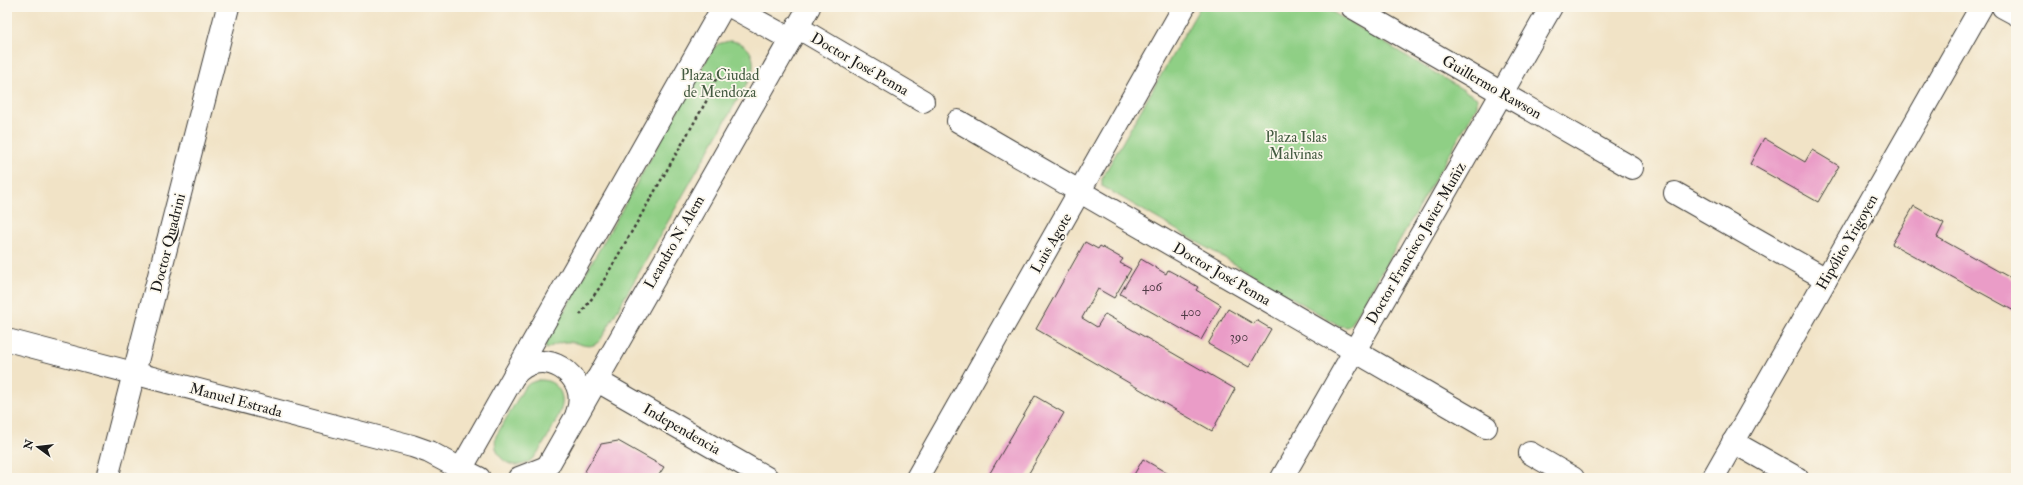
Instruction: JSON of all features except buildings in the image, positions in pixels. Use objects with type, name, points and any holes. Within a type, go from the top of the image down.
[{"type":"street","name":"Doctor Quadrini","points":[[107,478],[228,7]]},
{"type":"street","points":[[465,475],[511,380],[723,7]]},
{"type":"street","name":"Doctor José Penna","points":[[732,7],[794,33],[923,101]]},
{"type":"street","name":"Leandro N. Alem","points":[[544,472],[809,7]]},
{"type":"street","name":"Luis Agote","points":[[917,478],[1184,7]]},
{"type":"street","name":"Guillermo Rawson","points":[[1352,7],[1632,168]]},
{"type":"street","name":"Doctor Francisco Javier Muñiz","points":[[1282,478],[1551,7]]},
{"type":"street","name":"Hipólito Yrigoyen","points":[[1713,478],[1982,7]]},
{"type":"street","points":[[2003,7],[2016,14]]},
{"type":"street","name":"Doctor José Penna","points":[[958,121],[1486,428]]},
{"type":"street","points":[[1676,192],[1826,279]]},
{"type":"street","name":"Manuel Estrada","points":[[7,340],[412,446],[428,452],[465,475]]},
{"type":"street","points":[[511,380],[518,371],[534,363],[552,363],[562,367],[571,374],[579,390],[579,407],[575,417]]},
{"type":"street","name":"Independencia","points":[[596,380],[767,478]]},
{"type":"street","points":[[1733,442],[1797,478]]},
{"type":"street","points":[[1530,453],[1573,478]]},
{"type":"street","points":[[519,478],[544,472]]},
{"type":"path","points":[[578,318],[600,287],[707,100],[724,60]]},
{"type":"green space","name":"Plaza Islas Malvinas","points":[[1200,7],[1324,7],[1477,98],[1477,106],[1352,323],[1348,327],[1340,326],[1102,186],[1102,178]]},
{"type":"green space","name":"Plaza Ciudad de Mendoza","points":[[729,41],[741,44],[750,51],[753,63],[751,76],[601,339],[597,343],[589,346],[571,342],[563,342],[546,349],[545,345],[711,52],[718,44]]},
{"type":"green space","points":[[539,380],[550,382],[558,388],[562,398],[561,409],[548,436],[535,456],[524,464],[511,464],[500,457],[495,444],[496,436],[524,388],[530,383]]}]
